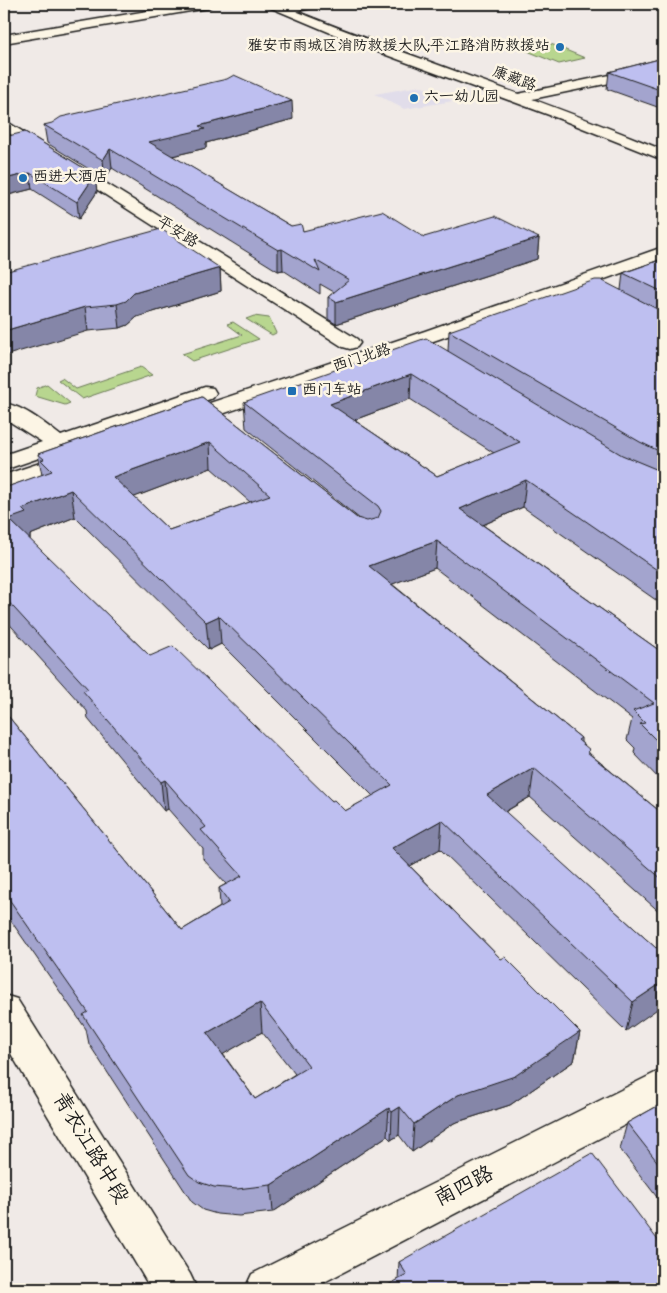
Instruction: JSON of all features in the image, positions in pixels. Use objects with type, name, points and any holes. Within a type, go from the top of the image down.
[{"type":"main road","points":[[4,39],[208,4]]},
{"type":"main road","name":"康藏路","points":[[268,4],[362,43],[663,144]]},
{"type":"main road","points":[[288,6],[316,4]]},
{"type":"main road","name":"康藏路","points":[[288,6],[524,96],[663,154]]},
{"type":"main road","points":[[524,96],[661,70]]},
{"type":"main road","name":"平安路","points":[[4,124],[350,343]]},
{"type":"main road","points":[[25,138],[44,133]]},
{"type":"main road","name":"西门北路","points":[[4,463],[57,443],[663,237]]},
{"type":"main road","name":"西门北路","points":[[4,483],[208,411],[410,343],[663,252]]},
{"type":"main road","points":[[578,283],[604,296]]},
{"type":"main road","points":[[410,343],[436,358]]},
{"type":"main road","points":[[4,409],[34,426],[57,443]]},
{"type":"main road","points":[[208,411],[228,428]]},
{"type":"main road","name":"青衣江路中段","points":[[4,1010],[175,1289]]},
{"type":"main road","name":"南四路","points":[[267,1289],[663,1086]]},
{"type":"shaded area","name":"六一幼儿园","points":[[420,86],[453,101],[404,109],[375,94]]},
{"type":"green space","points":[[546,42],[585,58],[559,64],[520,48]]},
{"type":"green space","points":[[254,316],[269,318],[276,333],[272,335],[246,319]]},
{"type":"green space","points":[[233,322],[259,339],[192,361],[182,354],[242,335],[227,324]]},
{"type":"green space","points":[[141,367],[152,375],[82,399],[58,380],[62,378],[76,389]]},
{"type":"green space","points":[[47,384],[70,403],[65,405],[35,396],[37,388]]},
{"type":"building","points":[[663,58],[663,91],[609,72]]},
{"type":"building","points":[[234,75],[292,101],[199,126],[205,129],[149,142],[291,226],[301,224],[303,231],[382,211],[424,237],[495,216],[539,238],[336,302],[328,297],[349,280],[315,260],[320,272],[282,249],[278,250],[110,149],[103,160],[44,125],[52,123],[61,117],[227,79]]},
{"type":"building","points":[[25,132],[95,175],[77,202],[30,173],[4,179],[4,137]]},
{"type":"building","points":[[161,229],[220,268],[134,293],[126,301],[117,304],[85,307],[4,331],[4,272]]},
{"type":"building","points":[[663,259],[663,292],[623,273]]},
{"type":"building","points":[[595,280],[601,280],[659,310],[663,310],[663,453],[640,442],[449,331]]},
{"type":"building","points":[[426,338],[622,455],[663,472],[663,574],[526,480],[460,509],[663,653],[663,747],[640,724],[645,723],[633,711],[654,703],[437,541],[369,566],[581,738],[578,740],[590,750],[587,752],[663,814],[663,880],[534,768],[487,795],[656,948],[663,943],[663,982],[633,1002],[442,820],[392,848],[501,959],[505,957],[580,1032],[515,1076],[458,1095],[414,1124],[400,1107],[392,1112],[389,1108],[271,1185],[237,1189],[214,1187],[199,1182],[189,1175],[83,1015],[88,1012],[4,892],[4,711],[182,930],[229,902],[219,888],[242,876],[201,830],[206,827],[165,780],[161,782],[83,691],[88,689],[4,597],[4,488],[52,471],[38,454],[202,397],[357,518],[367,521],[378,518],[381,511],[378,506],[244,402]],"holes":[[[411,374],[520,442],[437,476],[330,404]],[[210,442],[270,495],[169,530],[113,477]],[[71,490],[206,622],[219,616],[392,785],[345,811],[334,800],[332,801],[173,646],[150,656],[9,519],[26,513],[22,509]],[[260,1003],[309,1066],[255,1099],[207,1033]]]},
{"type":"building","points":[[663,1103],[663,1169],[627,1123]]},
{"type":"building","points":[[592,1153],[663,1247],[663,1289],[380,1289],[407,1275],[399,1262]]},
{"type":"place","name":"雅安市雨城区消防救援大队;平江路消防救援站","points":[[560,47]]},
{"type":"place","name":"六一幼儿园","points":[[414,98]]},
{"type":"place","name":"西进大酒店","points":[[23,178]]},
{"type":"place","name":"西门车站","points":[[292,391]]}]
